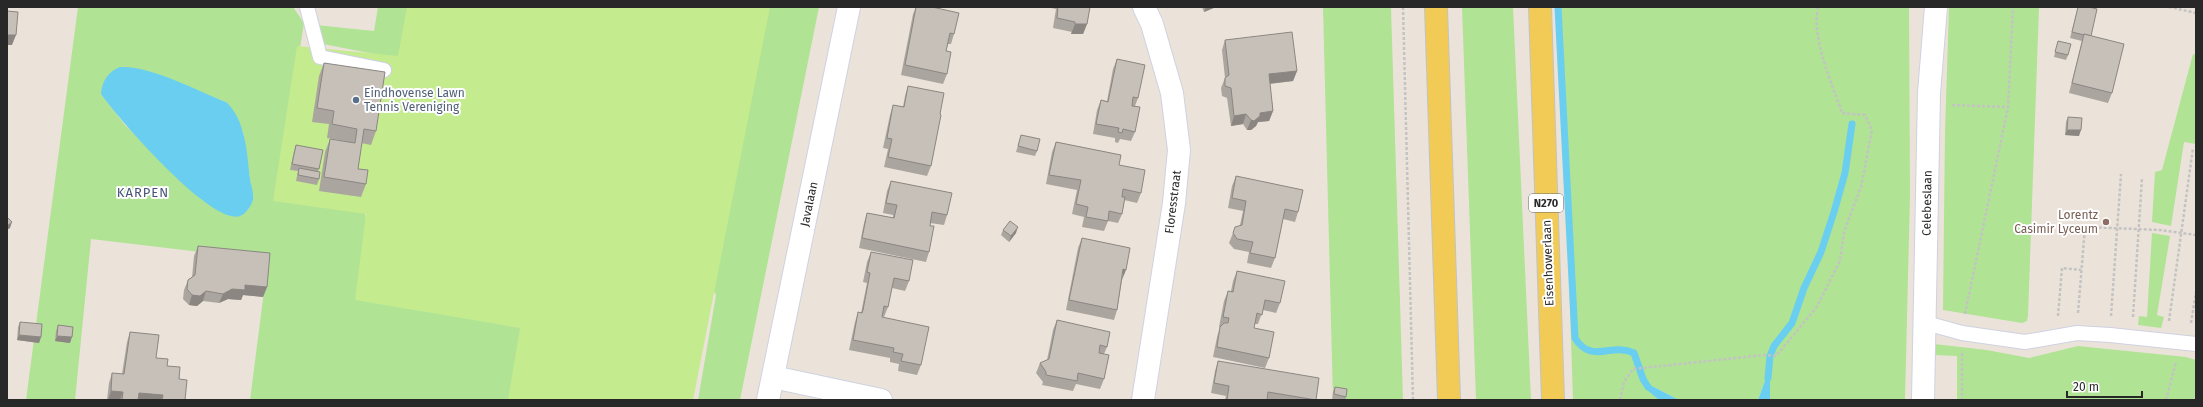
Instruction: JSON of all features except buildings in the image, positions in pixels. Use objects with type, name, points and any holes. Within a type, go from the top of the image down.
[{"type":"main road","points":[[1436,7],[1448,400]]},
{"type":"main road","name":"Eisenhowerlaan","points":[[1540,7],[1553,400]]},
{"type":"street","name":"Javalaan","points":[[768,400],[849,7]]},
{"type":"street","name":"Floresstraat","points":[[1143,400],[1174,204],[1179,150],[1172,94],[1152,24],[1144,7]]},
{"type":"street","name":"Celebeslaan","points":[[1923,400],[1926,323],[1928,105],[1936,7]]},
{"type":"street","points":[[773,376],[881,400]]},
{"type":"lane","points":[[307,7],[320,57],[384,70]]},
{"type":"lane","points":[[1926,323],[1962,333],[2025,342],[2077,333],[2182,342]]},
{"type":"path","points":[[1403,7],[1413,400]]},
{"type":"path","points":[[1620,400],[1624,382],[1633,369],[1764,355],[1776,356],[1816,308],[1840,261],[1844,232],[1861,186],[1872,130],[1864,115],[1842,113],[1820,46],[1816,15],[1818,7]]},
{"type":"path","points":[[1962,400],[1962,333],[2008,107],[2013,7]]},
{"type":"path","points":[[2169,7],[2196,13]]},
{"type":"path","points":[[1928,105],[2008,107]]},
{"type":"path","points":[[2182,342],[2181,233],[2193,148]]},
{"type":"path","points":[[2110,335],[2121,174]]},
{"type":"path","points":[[2132,337],[2142,178]]},
{"type":"path","points":[[2077,333],[2085,227],[2139,229],[2196,235]]},
{"type":"path","points":[[2056,336],[2062,268],[2081,270]]},
{"type":"path","points":[[2166,400],[2196,292]]},
{"type":"green space","points":[[78,7],[293,7],[304,23],[278,186],[361,198],[366,218],[750,7],[819,7],[740,400],[698,400],[716,295],[711,285],[555,400],[250,400],[268,260],[91,239],[75,400],[26,400]],"holes":[[[120,67],[139,69],[226,102],[243,132],[253,199],[248,210],[240,216],[231,216],[202,200],[125,125],[101,94]]]},
{"type":"green space","points":[[378,7],[413,7],[405,60],[323,44],[316,25],[374,31]]},
{"type":"green space","points":[[407,7],[770,7],[693,400],[508,400],[520,328],[355,300],[366,214],[273,201],[297,46],[398,56]]},
{"type":"green space","points":[[1323,7],[1391,7],[1403,400],[1333,400]]},
{"type":"green space","points":[[1462,7],[1513,7],[1531,400],[1476,400]]},
{"type":"green space","points":[[1560,7],[1909,7],[1910,195],[1905,400],[1770,400],[1770,379],[1766,378],[1758,400],[1679,400],[1650,385],[1647,389],[1659,400],[1573,400]]},
{"type":"green space","points":[[1949,7],[2039,7],[2028,316],[2027,321],[2022,323],[1943,310],[1945,132]]},
{"type":"green space","points":[[2193,54],[2196,55],[2196,144],[2184,142],[2171,226],[2152,222],[2155,172],[2162,170]]},
{"type":"green space","points":[[2152,233],[2170,236],[2157,315],[2164,317],[2161,328],[2138,325],[2139,316],[2147,317]]},
{"type":"green space","points":[[1934,344],[1987,350],[2029,358],[2078,346],[2186,357],[2196,360],[2196,400],[1957,400],[1957,356],[1934,355]]},
{"type":"water","points":[[120,67],[132,67],[159,74],[226,102],[233,109],[242,128],[253,195],[251,205],[244,214],[240,216],[226,215],[208,204],[187,188],[125,124],[101,94],[106,78],[109,74]]},
{"type":"water","points":[[1766,378],[1770,378],[1770,400],[1758,400]]},
{"type":"water","points":[[1650,385],[1679,400],[1659,400],[1646,389]]},
{"type":"waterway","points":[[1558,7],[1575,338],[1581,346],[1595,352],[1625,350],[1634,353],[1643,379],[1648,387]]},
{"type":"waterway","points":[[1768,378],[1770,356],[1774,346],[1792,323],[1804,288],[1821,252],[1845,173],[1852,124]]},
{"type":"place","name":"Eindhovense Lawn Tennis Vereniging","points":[[356,100]]},
{"type":"place","name":"Lorentz Casimir Lyceum","points":[[2106,222]]},
{"type":"district","name":"KARPEN","points":[[143,192]]}]
